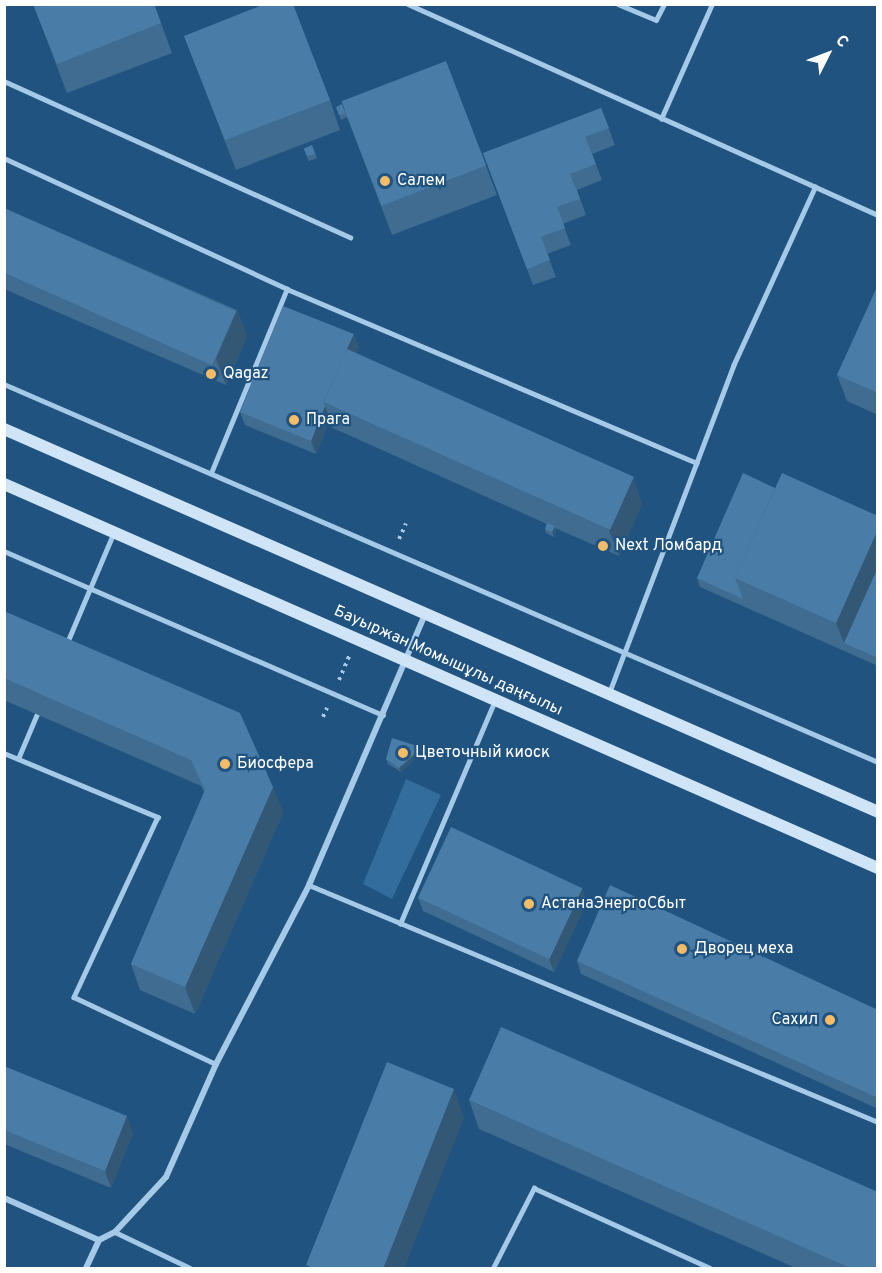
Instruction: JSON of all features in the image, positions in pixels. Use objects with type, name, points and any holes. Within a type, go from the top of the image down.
[{"type":"main road","name":"Бауыржан Момышұлы даңғылы","points":[[4,429],[424,617],[878,812]]},
{"type":"main road","name":"Бауыржан Момышұлы даңғылы","points":[[4,484],[878,868]]},
{"type":"street","points":[[86,1269],[99,1240],[115,1232],[166,1177],[216,1064],[309,885],[424,617]]},
{"type":"street","points":[[4,1198],[99,1240]]},
{"type":"lane","points":[[408,4],[878,216]]},
{"type":"lane","points":[[618,4],[656,20],[664,4]]},
{"type":"lane","points":[[661,119],[712,4]]},
{"type":"lane","points":[[4,81],[350,237]]},
{"type":"lane","points":[[4,158],[287,289],[697,463]]},
{"type":"lane","points":[[608,695],[733,366],[815,187]]},
{"type":"lane","points":[[210,473],[287,289]]},
{"type":"lane","points":[[4,384],[878,762]]},
{"type":"lane","points":[[65,648],[114,532]]},
{"type":"lane","points":[[4,551],[383,716]]},
{"type":"lane","points":[[400,924],[495,700]]},
{"type":"lane","points":[[18,759],[37,714]]},
{"type":"lane","points":[[4,753],[158,817],[74,997],[216,1064]]},
{"type":"lane","points":[[309,885],[878,1122]]},
{"type":"lane","points":[[493,1269],[534,1188],[710,1269]]},
{"type":"lane","points":[[115,1232],[190,1269]]},
{"type":"shaded area","points":[[406,779],[441,795],[392,899],[363,884]]},
{"type":"building","points":[[33,4],[154,4],[161,23],[57,64]]},
{"type":"building","points":[[265,4],[293,4],[330,100],[225,140],[184,36]]},
{"type":"building","points":[[446,61],[486,166],[382,206],[341,101]]},
{"type":"building","points":[[342,104],[345,113],[339,115],[336,107]]},
{"type":"building","points":[[601,108],[609,128],[585,137],[596,164],[570,174],[580,199],[557,207],[565,228],[541,237],[550,260],[527,269],[483,153]]},
{"type":"building","points":[[312,145],[315,154],[307,156],[304,149]]},
{"type":"building","points":[[4,208],[236,311],[212,365],[4,273]]},
{"type":"building","points":[[878,285],[878,393],[837,375]]},
{"type":"building","points":[[283,306],[354,334],[323,402],[325,406],[311,441],[240,412]]},
{"type":"building","points":[[347,349],[634,477],[610,530],[323,402]]},
{"type":"building","points":[[743,473],[775,488],[735,578],[743,599],[697,578]]},
{"type":"building","points":[[782,473],[878,516],[878,529],[836,623],[735,578]]},
{"type":"building","points":[[547,523],[555,526],[552,532],[545,529]]},
{"type":"building","points":[[878,567],[878,658],[844,643]]},
{"type":"building","points":[[4,611],[240,713],[273,787],[185,987],[131,964],[205,790],[191,760],[4,678]]},
{"type":"building","points":[[392,738],[414,745],[416,753],[399,768],[386,759]]},
{"type":"building","points":[[451,827],[582,888],[549,959],[418,898]]},
{"type":"building","points":[[610,885],[878,1010],[878,1098],[577,961]]},
{"type":"building","points":[[501,1027],[878,1192],[878,1269],[853,1269],[469,1100]]},
{"type":"building","points":[[387,1062],[454,1089],[383,1269],[315,1269],[306,1265]]},
{"type":"building","points":[[4,1066],[127,1116],[105,1171],[4,1130]]},
{"type":"place","name":"Салем","points":[[385,181]]},
{"type":"place","name":"Qagaz","points":[[211,374]]},
{"type":"place","name":"Прага","points":[[294,420]]},
{"type":"place","name":"Next Ломбард","points":[[603,546]]},
{"type":"place","name":"Цветочный киоск","points":[[403,753]]},
{"type":"place","name":"Биосфера","points":[[225,764]]},
{"type":"place","name":"АстанаЭнергоСбыт","points":[[529,904]]},
{"type":"place","name":"Дворец меха","points":[[682,949]]},
{"type":"place","name":"Сахил","points":[[830,1020]]}]
